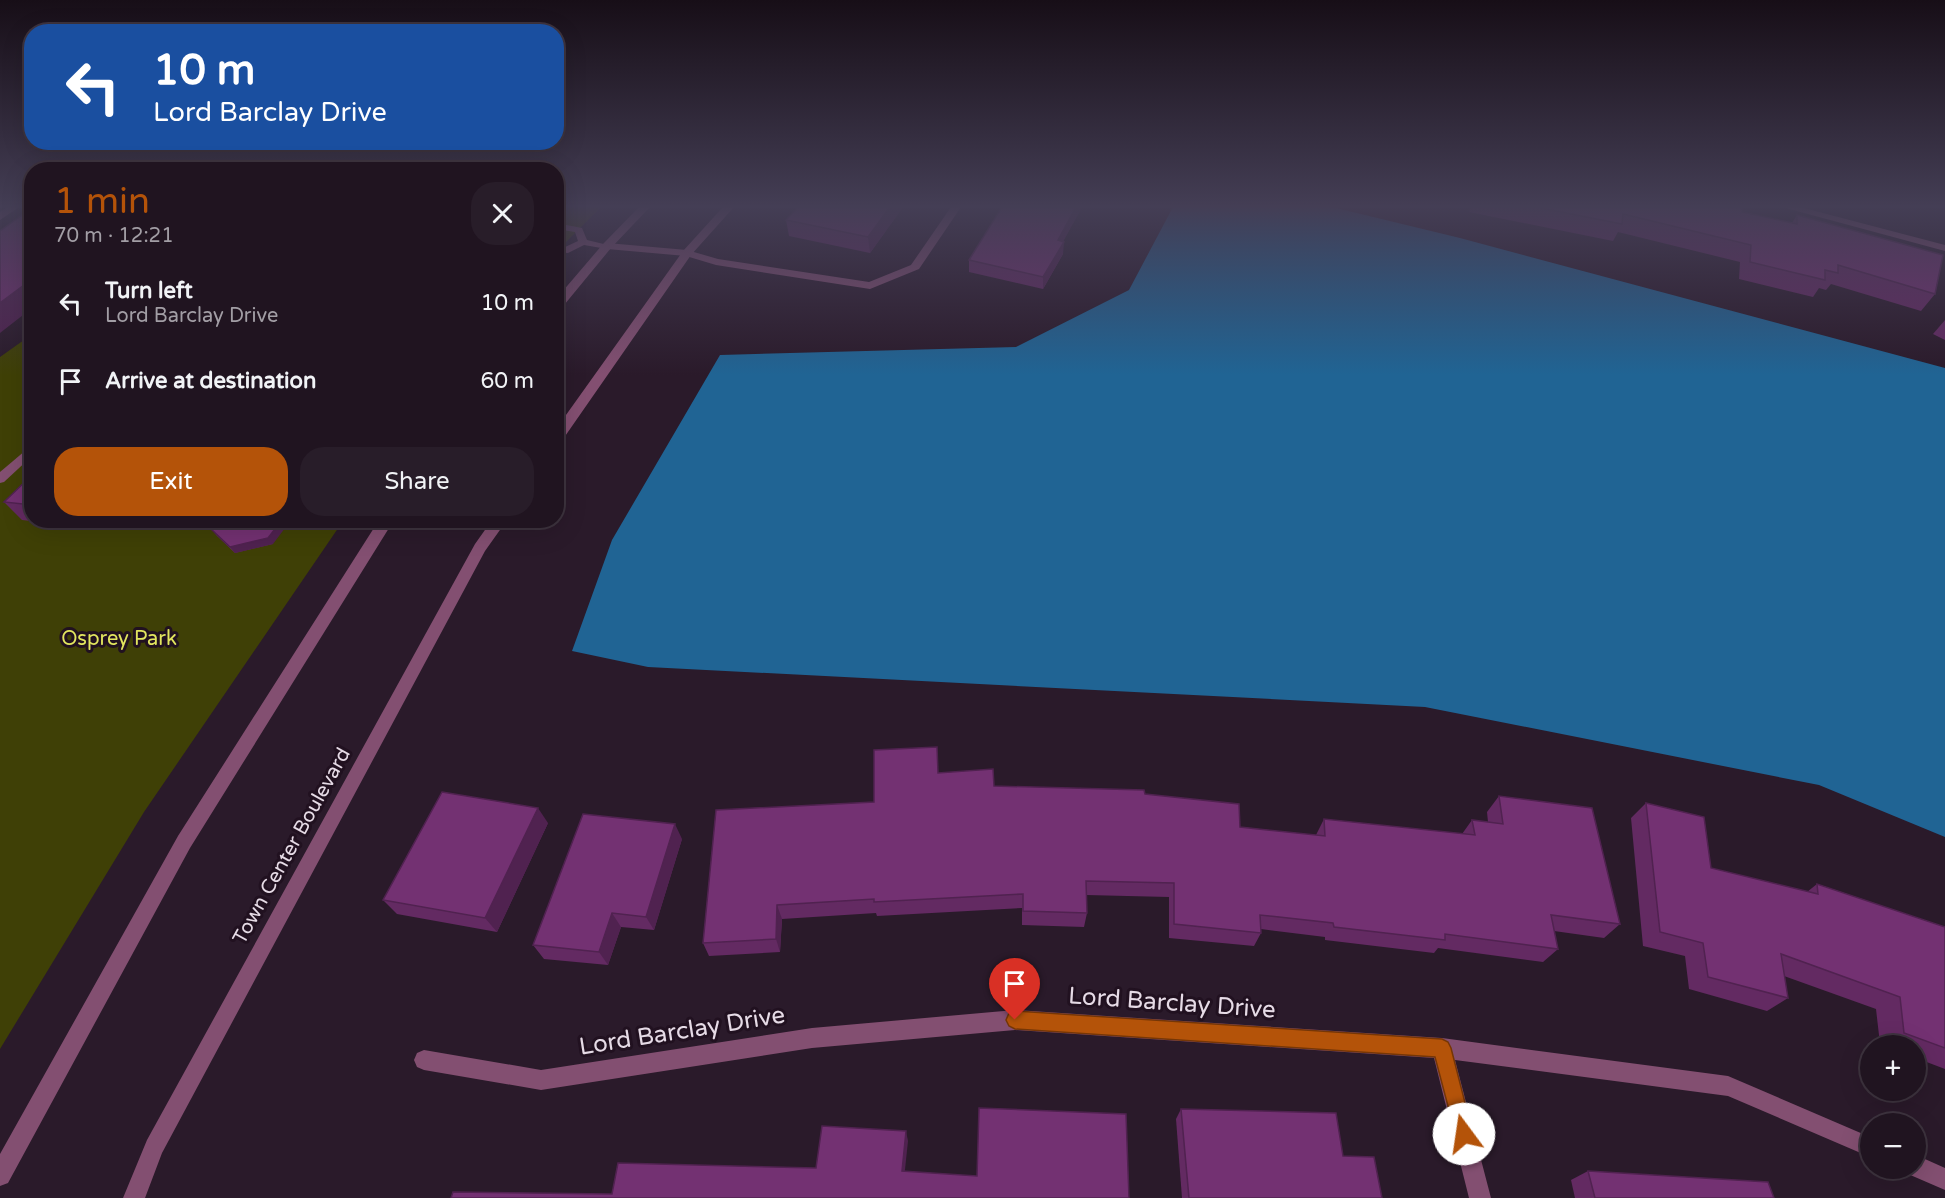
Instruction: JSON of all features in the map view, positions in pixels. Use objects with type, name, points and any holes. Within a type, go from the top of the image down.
[{"type":"street","points":[[564,297],[593,263]]},
{"type":"street","points":[[564,428],[680,263]]},
{"type":"street","points":[[722,263],[870,286],[915,267],[918,263]]},
{"type":"street","points":[[0,1176],[184,842],[382,528]]},
{"type":"street","name":"Town Center Boulevard","points":[[134,1198],[154,1147],[480,548],[494,528]]},
{"type":"street","name":"Lord Barclay Drive","points":[[424,1060],[541,1080],[812,1038],[1015,1020],[1442,1048],[1728,1086],[1860,1143]]},
{"type":"street","points":[[1442,1048],[1480,1198]]},
{"type":"street","points":[[1926,1170],[1945,1179]]},
{"type":"lane","points":[[0,479],[24,456]]},
{"type":"green space","name":"Osprey Park","points":[[24,340],[24,528],[338,528],[144,812],[0,1049],[0,357]]},
{"type":"water","points":[[1143,263],[1553,263],[1945,368],[1945,837],[1819,785],[1425,707],[648,667],[572,651],[612,540],[720,355],[1016,347],[1129,290]]},
{"type":"building","points":[[0,263],[24,263],[24,285],[0,303]]},
{"type":"building","points":[[982,263],[1051,263],[1043,277]]},
{"type":"building","points":[[1754,263],[1941,263],[1935,294],[1838,265],[1838,273],[1825,270],[1825,280]]},
{"type":"building","points":[[24,483],[24,504],[4,502]]},
{"type":"building","points":[[214,528],[276,528],[268,538],[230,547],[212,530]]},
{"type":"building","points":[[937,747],[938,773],[993,769],[994,786],[1144,790],[1145,794],[1239,804],[1240,827],[1325,836],[1324,819],[1475,835],[1472,820],[1503,824],[1499,796],[1592,808],[1620,924],[1551,915],[1558,949],[1445,934],[1445,940],[1334,927],[1333,923],[1260,915],[1261,933],[1174,924],[1174,883],[1086,881],[1087,913],[1023,911],[1023,894],[777,905],[776,939],[703,943],[716,810],[874,802],[874,750]]},
{"type":"building","points":[[442,792],[538,808],[485,918],[383,900]]},
{"type":"building","points":[[1646,803],[1704,817],[1711,868],[1818,894],[1817,884],[1945,927],[1945,1048],[1926,1041],[1926,1035],[1904,1033],[1900,997],[1781,954],[1788,998],[1708,977],[1703,943],[1660,932]]},
{"type":"building","points":[[583,814],[675,824],[646,917],[612,913],[599,952],[533,945]]},
{"type":"building","points":[[979,1108],[1126,1114],[1129,1198],[451,1198],[453,1192],[612,1194],[618,1163],[816,1168],[822,1126],[906,1131],[902,1171],[977,1176]]},
{"type":"building","points":[[1181,1109],[1336,1113],[1343,1156],[1374,1157],[1382,1198],[1189,1198]]},
{"type":"building","points":[[1588,1171],[1768,1182],[1774,1198],[1595,1198]]},
{"type":"route","points":[[1015,1020],[1442,1048],[1464,1134]]}]
